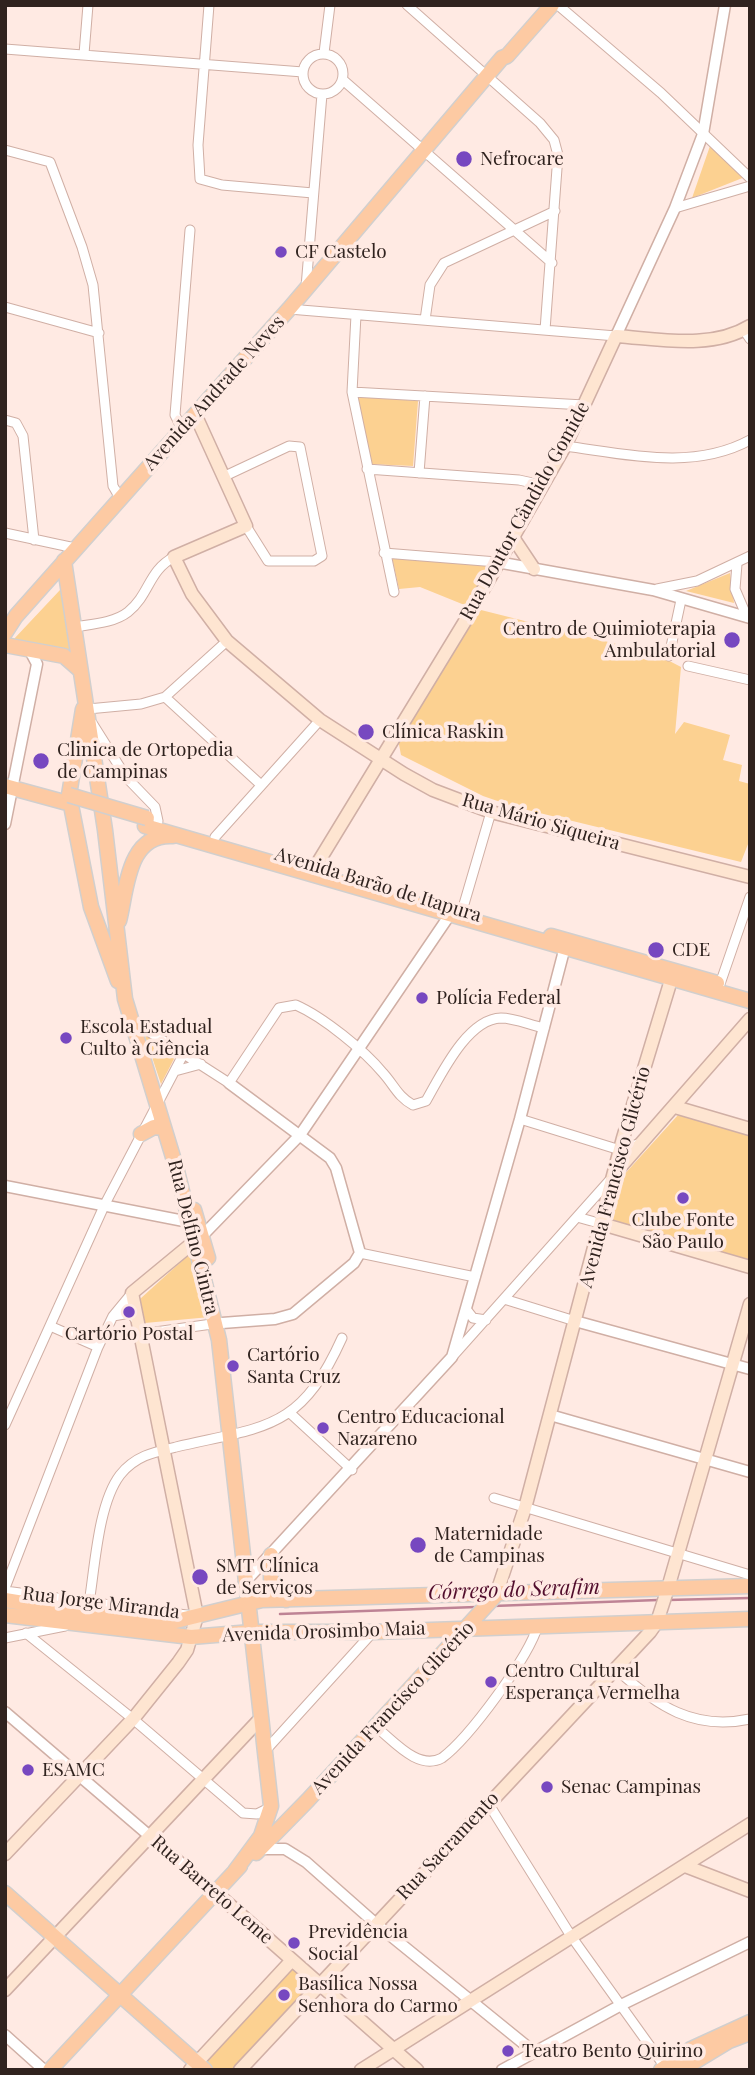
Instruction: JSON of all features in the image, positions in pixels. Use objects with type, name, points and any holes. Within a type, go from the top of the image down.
[{"type":"main road","name":"Avenida Andrade Neves","points":[[5,633],[10,619],[289,309],[489,76],[507,62],[507,57],[552,5]]},
{"type":"main road","points":[[616,336],[701,341],[748,332]]},
{"type":"main road","name":"Rua Doutor Cândido Gomide","points":[[313,870],[467,618],[565,446],[616,336]]},
{"type":"main road","points":[[174,557],[246,526],[195,414]]},
{"type":"main road","points":[[512,536],[534,569]]},
{"type":"main road","name":"Rua Mário Siqueira","points":[[174,557],[199,604],[227,641],[320,720],[433,790],[491,812],[750,877]]},
{"type":"main road","points":[[62,563],[71,600],[106,830],[113,942]]},
{"type":"main road","points":[[42,585],[60,587],[71,600]]},
{"type":"main road","points":[[5,645],[64,656],[81,671]]},
{"type":"main road","points":[[87,707],[70,799],[91,906],[113,942]]},
{"type":"main road","name":"Avenida Barão de Itapura","points":[[9,783],[215,837],[455,913],[750,993]]},
{"type":"main road","name":"Avenida Barão de Itapura","points":[[150,821],[180,837],[313,870]]},
{"type":"main road","points":[[113,942],[132,862],[137,853],[158,838],[180,837]]},
{"type":"main road","name":"Rua Delfino Cintra","points":[[113,942],[125,999],[176,1167],[189,1222],[199,1237],[219,1323],[244,1583],[271,1806],[261,1836],[235,1871]]},
{"type":"main road","name":"Avenida Barão de Itapura","points":[[566,945],[671,980],[750,1001]]},
{"type":"main road","name":"Avenida Francisco Glicério","points":[[50,2070],[215,1892],[260,1849],[376,1727],[493,1599],[525,1508],[602,1224],[611,1178],[671,980]]},
{"type":"main road","points":[[611,1178],[750,1019]]},
{"type":"main road","points":[[675,1107],[750,1129]]},
{"type":"main road","points":[[141,1134],[154,1127],[164,1128]]},
{"type":"main road","points":[[5,1854],[133,1719],[183,1657],[197,1616],[132,1293],[199,1237],[176,1167]]},
{"type":"main road","points":[[602,1224],[750,1266]]},
{"type":"main road","name":"Rua Sacramento","points":[[240,2070],[488,1803],[617,1670],[658,1620],[750,1304]]},
{"type":"main road","points":[[271,1555],[271,1578],[286,1600]]},
{"type":"main road","name":"Avenida Orosimbo Maia","points":[[197,1616],[247,1602],[493,1599],[750,1586]]},
{"type":"main road","name":"Rua Jorge Miranda","points":[[5,1600],[176,1621],[197,1616]]},
{"type":"main road","name":"Rua Jorge Miranda","points":[[5,1615],[71,1625],[191,1637]]},
{"type":"main road","name":"Avenida Orosimbo Maia","points":[[191,1637],[252,1632],[373,1632],[472,1624],[538,1625],[750,1619]]},
{"type":"main road","points":[[5,1990],[261,1718]]},
{"type":"main road","points":[[361,2070],[750,1824]]},
{"type":"main road","points":[[685,1866],[750,1891]]},
{"type":"main road","name":"Rua Barreto Leme","points":[[215,1892],[418,2070]]},
{"type":"main road","points":[[5,1893],[198,2067],[292,1960]]},
{"type":"main road","points":[[663,2068],[691,2049],[750,2022]]},
{"type":"main road","points":[[681,2070],[729,2041],[750,2033]]},
{"type":"street","points":[[84,54],[88,5]]},
{"type":"street","points":[[209,5],[197,170],[200,179],[207,183],[313,192]]},
{"type":"street","points":[[324,53],[330,5]]},
{"type":"street","points":[[407,5],[489,76],[554,140],[558,155],[545,330]]},
{"type":"street","points":[[558,5],[661,93],[750,178]]},
{"type":"street","name":"Rua Doutor Cândido Gomide","points":[[616,336],[675,208],[703,134],[725,5]]},
{"type":"street","points":[[5,50],[303,72]]},
{"type":"street","points":[[343,80],[333,92],[322,94],[308,87],[303,72],[312,56],[324,53],[340,61],[343,80],[511,230],[552,262]]},
{"type":"street","points":[[306,287],[322,94]]},
{"type":"street","points":[[5,150],[41,158],[52,164],[85,258],[99,333],[113,486],[120,498]]},
{"type":"street","points":[[675,208],[750,186]]},
{"type":"street","points":[[425,320],[430,285],[444,263],[555,211]]},
{"type":"street","points":[[182,429],[175,415],[190,230]]},
{"type":"street","points":[[309,249],[328,262]]},
{"type":"street","points":[[5,307],[99,333]]},
{"type":"street","points":[[289,309],[616,336]]},
{"type":"street","points":[[356,315],[352,392],[394,592]]},
{"type":"street","points":[[352,392],[584,405]]},
{"type":"street","points":[[419,473],[425,396]]},
{"type":"street","points":[[5,420],[16,423],[23,436],[39,541],[57,554],[62,563]]},
{"type":"street","points":[[565,446],[678,459],[702,458],[750,440]]},
{"type":"street","points":[[225,476],[289,446],[301,448],[322,556],[314,561],[268,561],[246,526]]},
{"type":"street","points":[[367,469],[519,480],[542,485]]},
{"type":"street","points":[[5,533],[75,548]]},
{"type":"street","points":[[384,553],[497,562],[653,590],[748,617]]},
{"type":"street","points":[[653,590],[681,586],[737,564],[750,556]]},
{"type":"street","points":[[74,627],[112,620],[128,611],[144,593],[158,567],[174,557]]},
{"type":"street","points":[[737,564],[735,589],[748,617]]},
{"type":"street","points":[[669,656],[681,600]]},
{"type":"street","points":[[150,821],[155,807],[126,777],[87,707],[141,704],[165,697],[227,641]]},
{"type":"street","points":[[5,824],[9,783],[37,664],[29,649]]},
{"type":"street","points":[[688,666],[750,680]]},
{"type":"street","points":[[165,697],[260,784]]},
{"type":"street","points":[[215,837],[320,720]]},
{"type":"street","points":[[199,1237],[300,1135],[357,1047],[455,913],[491,812]]},
{"type":"street","points":[[720,984],[750,897]]},
{"type":"street","points":[[452,1357],[566,945]]},
{"type":"street","points":[[229,1083],[279,1008],[286,1005],[304,1009],[357,1047],[383,1072],[401,1099],[413,1105],[426,1101],[457,1050],[481,1025],[502,1018],[544,1028]]},
{"type":"street","points":[[113,1316],[127,1313],[140,1328],[275,1319],[293,1314],[354,1263],[360,1254],[336,1168],[323,1151],[229,1083],[131,1020]]},
{"type":"street","points":[[5,1425],[105,1204],[184,1053]]},
{"type":"street","points":[[175,1072],[201,1064]]},
{"type":"street","points":[[520,1119],[620,1150],[643,1142]]},
{"type":"street","points":[[244,1583],[352,1470],[611,1178]]},
{"type":"street","points":[[5,1186],[189,1222]]},
{"type":"street","points":[[577,1217],[602,1224]]},
{"type":"street","points":[[360,1254],[475,1277]]},
{"type":"street","points":[[5,1590],[97,1347],[113,1316],[132,1293]]},
{"type":"street","points":[[504,1299],[750,1369]]},
{"type":"street","points":[[466,1309],[473,1318],[486,1320]]},
{"type":"street","points":[[50,1326],[97,1347]]},
{"type":"street","points":[[89,1603],[107,1503],[113,1488],[130,1464],[144,1455],[263,1426],[290,1413],[325,1376],[342,1338]]},
{"type":"street","points":[[290,1413],[352,1470]]},
{"type":"street","points":[[550,1415],[750,1472]]},
{"type":"street","points":[[495,1499],[750,1575]]},
{"type":"street","name":"Rua Jorge Miranda","points":[[5,1590],[89,1603],[185,1612],[197,1616]]},
{"type":"street","name":"Rua Jorge Miranda","points":[[5,1638],[71,1625]]},
{"type":"street","points":[[376,1727],[423,1761],[434,1762],[442,1758],[520,1665],[533,1642],[538,1625]]},
{"type":"street","points":[[265,1751],[373,1632]]},
{"type":"street","points":[[26,1633],[203,1777],[243,1813],[257,1814],[271,1806]]},
{"type":"street","points":[[617,1670],[653,1701],[676,1713],[716,1723],[750,1719]]},
{"type":"street","name":"Rua Barreto Leme","points":[[5,1712],[82,1775],[215,1892]]},
{"type":"street","points":[[488,1803],[571,1936],[663,2068]]},
{"type":"street","points":[[260,1849],[276,1848],[293,1853],[534,2052]]},
{"type":"street","points":[[502,2070],[621,2005],[750,1942]]},
{"type":"street","points":[[5,2035],[44,2070]]},
{"type":"shaded area","points":[[710,146],[745,177],[692,198]]},
{"type":"shaded area","points":[[358,396],[418,401],[413,466],[370,464]]},
{"type":"shaded area","points":[[392,558],[494,565],[467,606],[420,587],[399,589]]},
{"type":"shaded area","points":[[730,573],[734,603],[686,591]]},
{"type":"shaded area","points":[[60,590],[64,592],[71,650],[67,653],[13,640]]},
{"type":"shaded area","points":[[481,610],[656,654],[681,667],[675,734],[684,722],[730,735],[723,760],[742,765],[739,781],[750,784],[750,839],[741,862],[515,807],[483,796],[401,755],[398,739],[467,618]]},
{"type":"shaded area","points":[[144,1033],[176,1055],[161,1084]]},
{"type":"shaded area","name":"Clube Fonte São Paulo","points":[[678,1115],[750,1135],[750,1260],[611,1220],[622,1177]]},
{"type":"shaded area","points":[[195,1249],[210,1317],[145,1323],[140,1299]]},
{"type":"shaded area","points":[[292,1960],[319,1982],[239,2070],[189,2070]]},
{"type":"waterway","name":"Córrego do Serafim","points":[[668,1600],[750,1598]]},
{"type":"waterway","name":"Córrego do Serafim","points":[[493,1606],[658,1600]]},
{"type":"waterway","name":"Córrego do Serafim","points":[[280,1614],[476,1607]]},
{"type":"place","name":"Nefrocare","points":[[464,159]]},
{"type":"place","name":"CF Castelo","points":[[281,252]]},
{"type":"place","name":"Centro de Quimioterapia Ambulatorial","points":[[732,640]]},
{"type":"place","name":"Clínica Raskin","points":[[366,732]]},
{"type":"place","name":"Clinica de Ortopedia de Campinas","points":[[41,761]]},
{"type":"place","name":"CDE","points":[[656,950]]},
{"type":"place","name":"Polícia Federal","points":[[422,998]]},
{"type":"place","name":"Escola Estadual Culto à Ciência","points":[[66,1038]]},
{"type":"place","name":"Clube Fonte São Paulo","points":[[683,1198]]},
{"type":"place","name":"Cartório Postal","points":[[129,1312]]},
{"type":"place","name":"Cartório Santa Cruz","points":[[233,1366]]},
{"type":"place","name":"Centro Educacional Nazareno","points":[[323,1428]]},
{"type":"place","name":"Maternidade de Campinas","points":[[418,1545]]},
{"type":"place","name":"SMT Clínica de Serviços","points":[[200,1577]]},
{"type":"place","name":"Centro Cultural Esperança Vermelha","points":[[491,1682]]},
{"type":"place","name":"ESAMC","points":[[28,1770]]},
{"type":"place","name":"Senac Campinas","points":[[547,1787]]},
{"type":"place","name":"Previdência Social","points":[[294,1943]]},
{"type":"place","name":"Basílica Nossa Senhora do Carmo","points":[[284,1995]]},
{"type":"place","name":"Teatro Bento Quirino","points":[[508,2051]]}]
